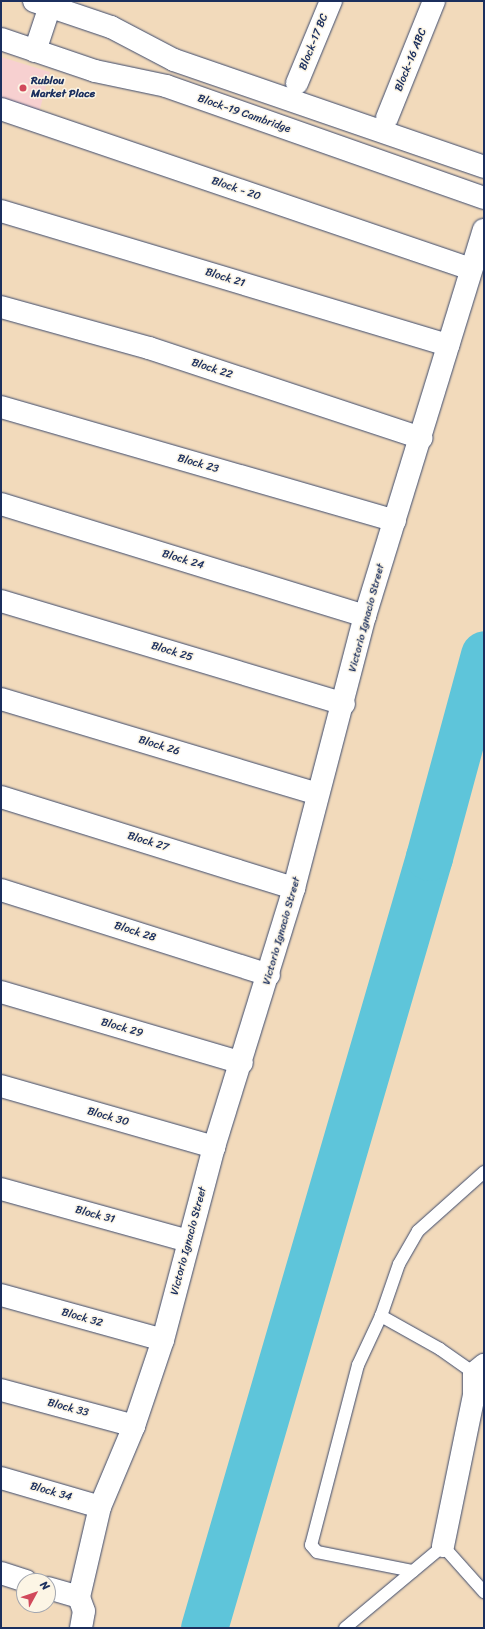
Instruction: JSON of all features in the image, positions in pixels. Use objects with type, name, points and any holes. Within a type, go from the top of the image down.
[{"type":"street","name":"Block-17 BC","points":[[297,83],[331,1]]},
{"type":"street","name":"Block-16 ABC","points":[[387,118],[434,1]]},
{"type":"street","points":[[35,50],[42,4],[111,27],[174,60],[484,167]]},
{"type":"street","name":"Block-19 Cambridge","points":[[1,39],[95,71],[166,86],[484,198]]},
{"type":"street","name":"Block - 20","points":[[1,109],[470,269]]},
{"type":"street","name":"Block 21","points":[[1,211],[448,345]]},
{"type":"street","name":"Victorio Ignacio Street","points":[[81,1628],[84,1611],[78,1597],[100,1507],[134,1426],[163,1340],[214,1147],[270,975],[294,888],[317,794],[344,704],[365,616],[421,438],[470,269],[484,230]]},
{"type":"street","name":"Block 22","points":[[1,307],[148,348],[421,438]]},
{"type":"street","name":"Block 23","points":[[1,407],[395,521]]},
{"type":"street","name":"Block 24","points":[[1,504],[365,616]]},
{"type":"street","name":"Block 25","points":[[1,601],[344,704]]},
{"type":"street","name":"Block 26","points":[[1,699],[317,794]]},
{"type":"street","name":"Block 27","points":[[1,797],[294,888]]},
{"type":"street","name":"Block 28","points":[[1,890],[270,975]]},
{"type":"street","name":"Block 29","points":[[1,992],[242,1063]]},
{"type":"street","name":"Block 30","points":[[1,1086],[214,1147]]},
{"type":"street","name":"Block 31","points":[[1,1189],[189,1241]]},
{"type":"street","name":"Block 32","points":[[1,1295],[163,1340]]},
{"type":"street","points":[[443,1546],[479,1399],[479,1369]]},
{"type":"street","name":"Block 33","points":[[1,1390],[134,1426]]},
{"type":"street","name":"Block 34","points":[[1,1478],[100,1507]]},
{"type":"street","points":[[1,1573],[16,1578]]},
{"type":"street","points":[[56,1590],[78,1597]]},
{"type":"lane","points":[[413,1571],[317,1552],[311,1545],[358,1365],[381,1316],[399,1264],[418,1231],[484,1172]]},
{"type":"lane","points":[[381,1316],[479,1369]]},
{"type":"lane","points":[[345,1628],[443,1546],[484,1592]]},
{"type":"shaded area","name":"Rublou Market Place","points":[[1,57],[50,72],[38,116],[1,105]]},
{"type":"waterway","points":[[204,1628],[429,857],[484,654]]},
{"type":"place","name":"Rublou Market Place","points":[[23,88]]}]
